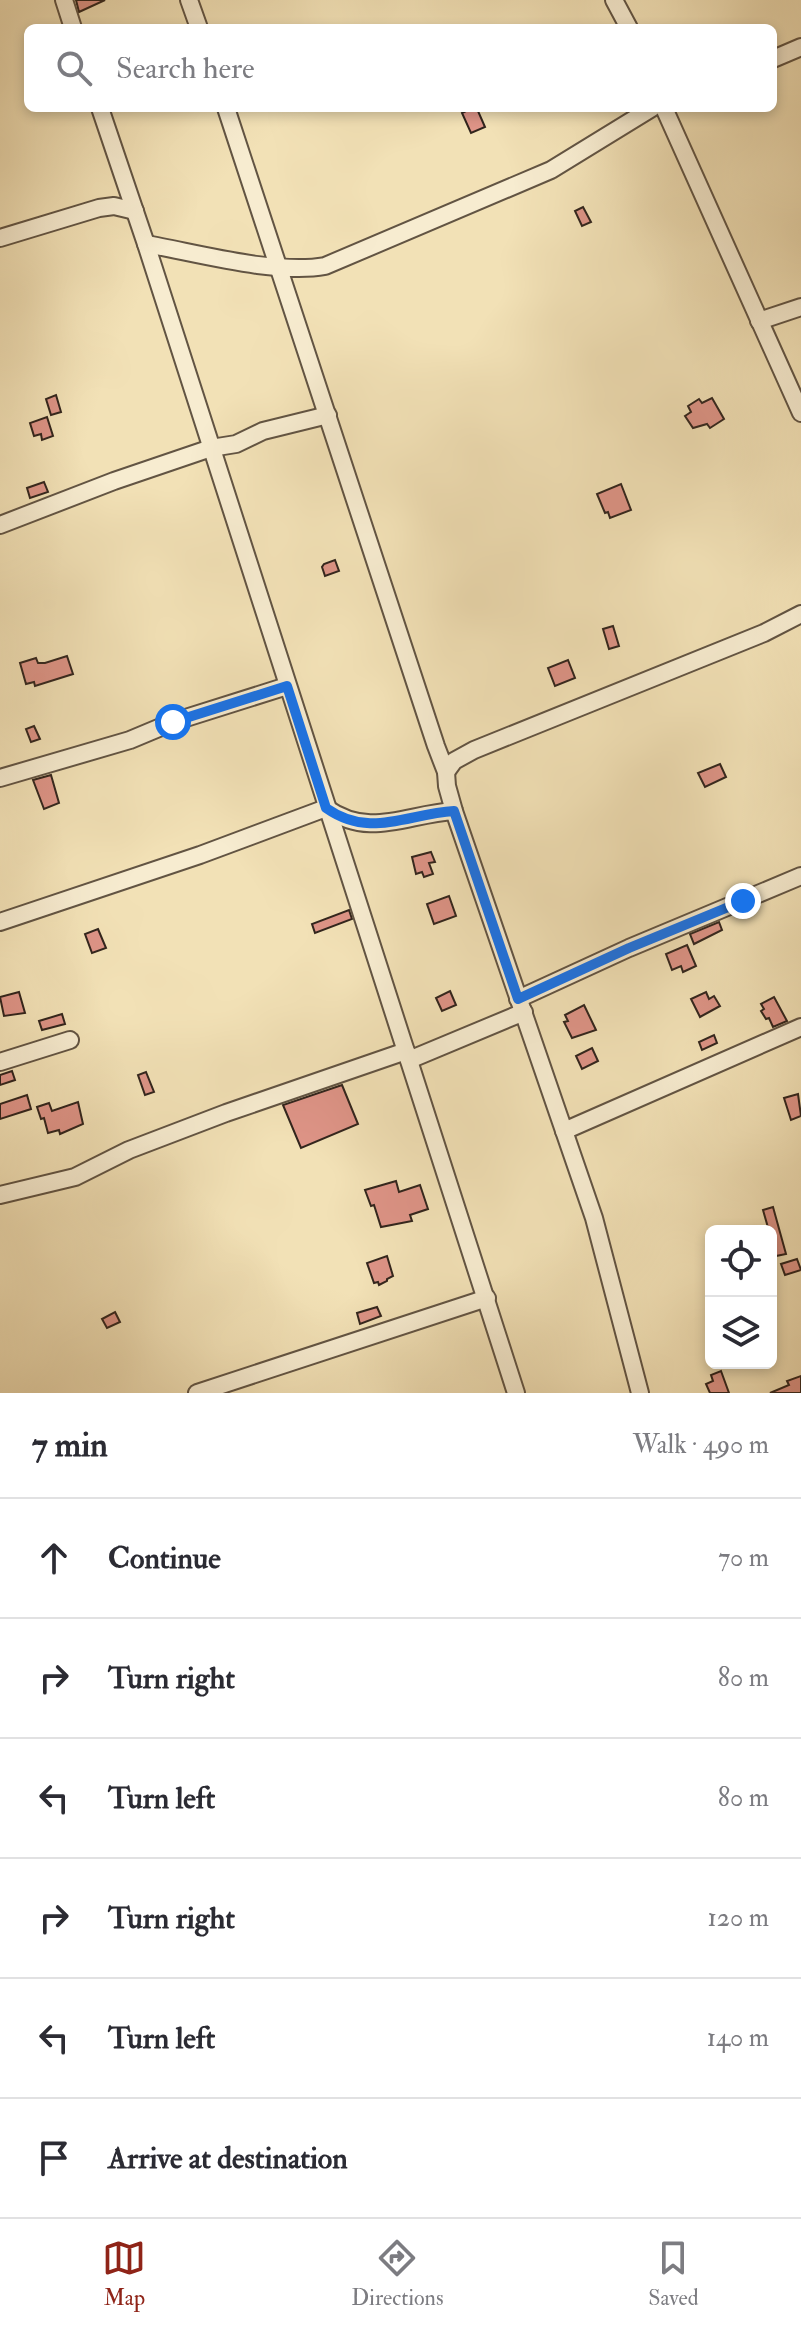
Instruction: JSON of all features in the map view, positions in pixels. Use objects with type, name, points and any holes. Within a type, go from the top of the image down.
[{"type":"street","points":[[64,0],[72,24]]},
{"type":"street","points":[[189,0],[198,24]]},
{"type":"street","points":[[614,0],[627,24]]},
{"type":"street","points":[[777,57],[801,47]]},
{"type":"street","points":[[101,112],[516,1393]]},
{"type":"street","points":[[227,112],[446,772],[454,811],[594,1218],[640,1393]]},
{"type":"street","points":[[146,244],[280,268],[304,270],[325,266],[537,176],[646,112]]},
{"type":"street","points":[[666,112],[801,413]]},
{"type":"street","points":[[0,238],[99,208],[114,206],[135,211]]},
{"type":"street","points":[[759,321],[801,307]]},
{"type":"street","points":[[0,525],[211,448],[236,444],[263,431],[328,415]]},
{"type":"street","points":[[446,772],[454,761],[474,750],[764,633],[801,614]]},
{"type":"street","points":[[0,778],[130,740],[173,722],[287,686]]},
{"type":"street","points":[[326,808],[343,820],[371,824],[454,811]]},
{"type":"street","points":[[0,922],[200,855],[326,808]]},
{"type":"street","points":[[0,1195],[75,1177],[129,1150],[226,1113],[408,1056],[521,1005],[629,948],[801,876]]},
{"type":"street","points":[[564,1131],[801,1027]]},
{"type":"street","points":[[0,1062],[70,1040]]},
{"type":"street","points":[[197,1393],[487,1298]]},
{"type":"building","points":[[76,0],[105,0],[79,12]]},
{"type":"building","points":[[478,112],[485,127],[471,133],[462,113]]},
{"type":"building","points":[[583,207],[591,222],[582,226],[575,211]]},
{"type":"building","points":[[56,395],[61,412],[51,415],[46,399]]},
{"type":"building","points":[[712,398],[724,419],[710,428],[707,424],[693,428],[685,416],[691,412],[688,406],[699,399],[702,403]]},
{"type":"building","points":[[47,417],[53,436],[42,440],[41,434],[34,436],[30,423]]},
{"type":"building","points":[[44,482],[48,492],[30,498],[27,488]]},
{"type":"building","points":[[621,484],[631,510],[610,518],[597,494]]},
{"type":"building","points":[[335,560],[339,571],[325,576],[322,567]]},
{"type":"building","points":[[613,626],[619,646],[609,649],[603,629]]},
{"type":"building","points":[[67,656],[73,674],[35,686],[34,682],[26,684],[20,663],[36,658],[38,663],[45,663]]},
{"type":"building","points":[[568,660],[575,678],[555,686],[548,668]]},
{"type":"building","points":[[34,726],[40,739],[31,742],[26,729]]},
{"type":"building","points":[[720,764],[726,777],[705,787],[698,773]]},
{"type":"building","points":[[51,775],[59,803],[44,809],[33,780]]},
{"type":"building","points":[[431,852],[435,862],[429,863],[433,874],[424,877],[422,872],[416,874],[412,857]]},
{"type":"building","points":[[449,896],[456,916],[434,924],[427,904]]},
{"type":"building","points":[[349,910],[352,919],[315,933],[312,924]]},
{"type":"building","points":[[719,922],[722,930],[694,944],[690,934]]},
{"type":"building","points":[[98,929],[106,948],[92,953],[85,934]]},
{"type":"building","points":[[687,945],[696,966],[683,972],[681,966],[672,970],[666,954]]},
{"type":"building","points":[[450,991],[456,1005],[442,1011],[436,998]]},
{"type":"building","points":[[19,992],[25,1013],[4,1016],[0,997]]},
{"type":"building","points":[[706,992],[709,999],[714,996],[720,1006],[700,1017],[691,999]]},
{"type":"building","points":[[774,997],[787,1021],[773,1027],[761,1011],[764,1009],[761,1004]]},
{"type":"building","points":[[584,1005],[596,1030],[572,1038],[564,1022],[568,1021],[565,1015]]},
{"type":"building","points":[[62,1014],[65,1024],[42,1030],[39,1021]]},
{"type":"building","points":[[714,1035],[717,1043],[702,1050],[699,1042]]},
{"type":"building","points":[[592,1048],[598,1061],[582,1069],[576,1056]]},
{"type":"building","points":[[12,1071],[15,1080],[0,1085],[0,1075]]},
{"type":"building","points":[[146,1072],[154,1092],[145,1095],[138,1075]]},
{"type":"building","points":[[342,1085],[358,1124],[301,1148],[283,1105]]},
{"type":"building","points":[[798,1094],[801,1116],[791,1120],[784,1098]]},
{"type":"building","points":[[27,1095],[31,1109],[0,1119],[0,1104]]},
{"type":"building","points":[[78,1102],[83,1124],[60,1134],[59,1130],[48,1133],[37,1107],[49,1103],[52,1111]]},
{"type":"building","points":[[396,1181],[399,1192],[420,1185],[428,1209],[410,1215],[412,1221],[381,1227],[365,1190]]},
{"type":"building","points":[[773,1207],[786,1254],[777,1256],[777,1225],[767,1225],[763,1210]]},
{"type":"building","points":[[387,1256],[393,1276],[379,1285],[378,1282],[374,1283],[367,1263]]},
{"type":"building","points":[[797,1259],[801,1270],[785,1275],[781,1264]]},
{"type":"building","points":[[377,1307],[381,1316],[360,1324],[357,1313]]},
{"type":"building","points":[[115,1312],[120,1322],[107,1328],[102,1319]]},
{"type":"building","points":[[721,1371],[729,1393],[710,1393],[706,1384],[713,1381],[711,1375]]},
{"type":"building","points":[[801,1376],[801,1393],[770,1393],[789,1385],[787,1381]]},
{"type":"route","points":[[173,722],[287,686],[326,808],[343,820],[371,824],[454,811],[518,999],[629,948],[743,901]]}]
